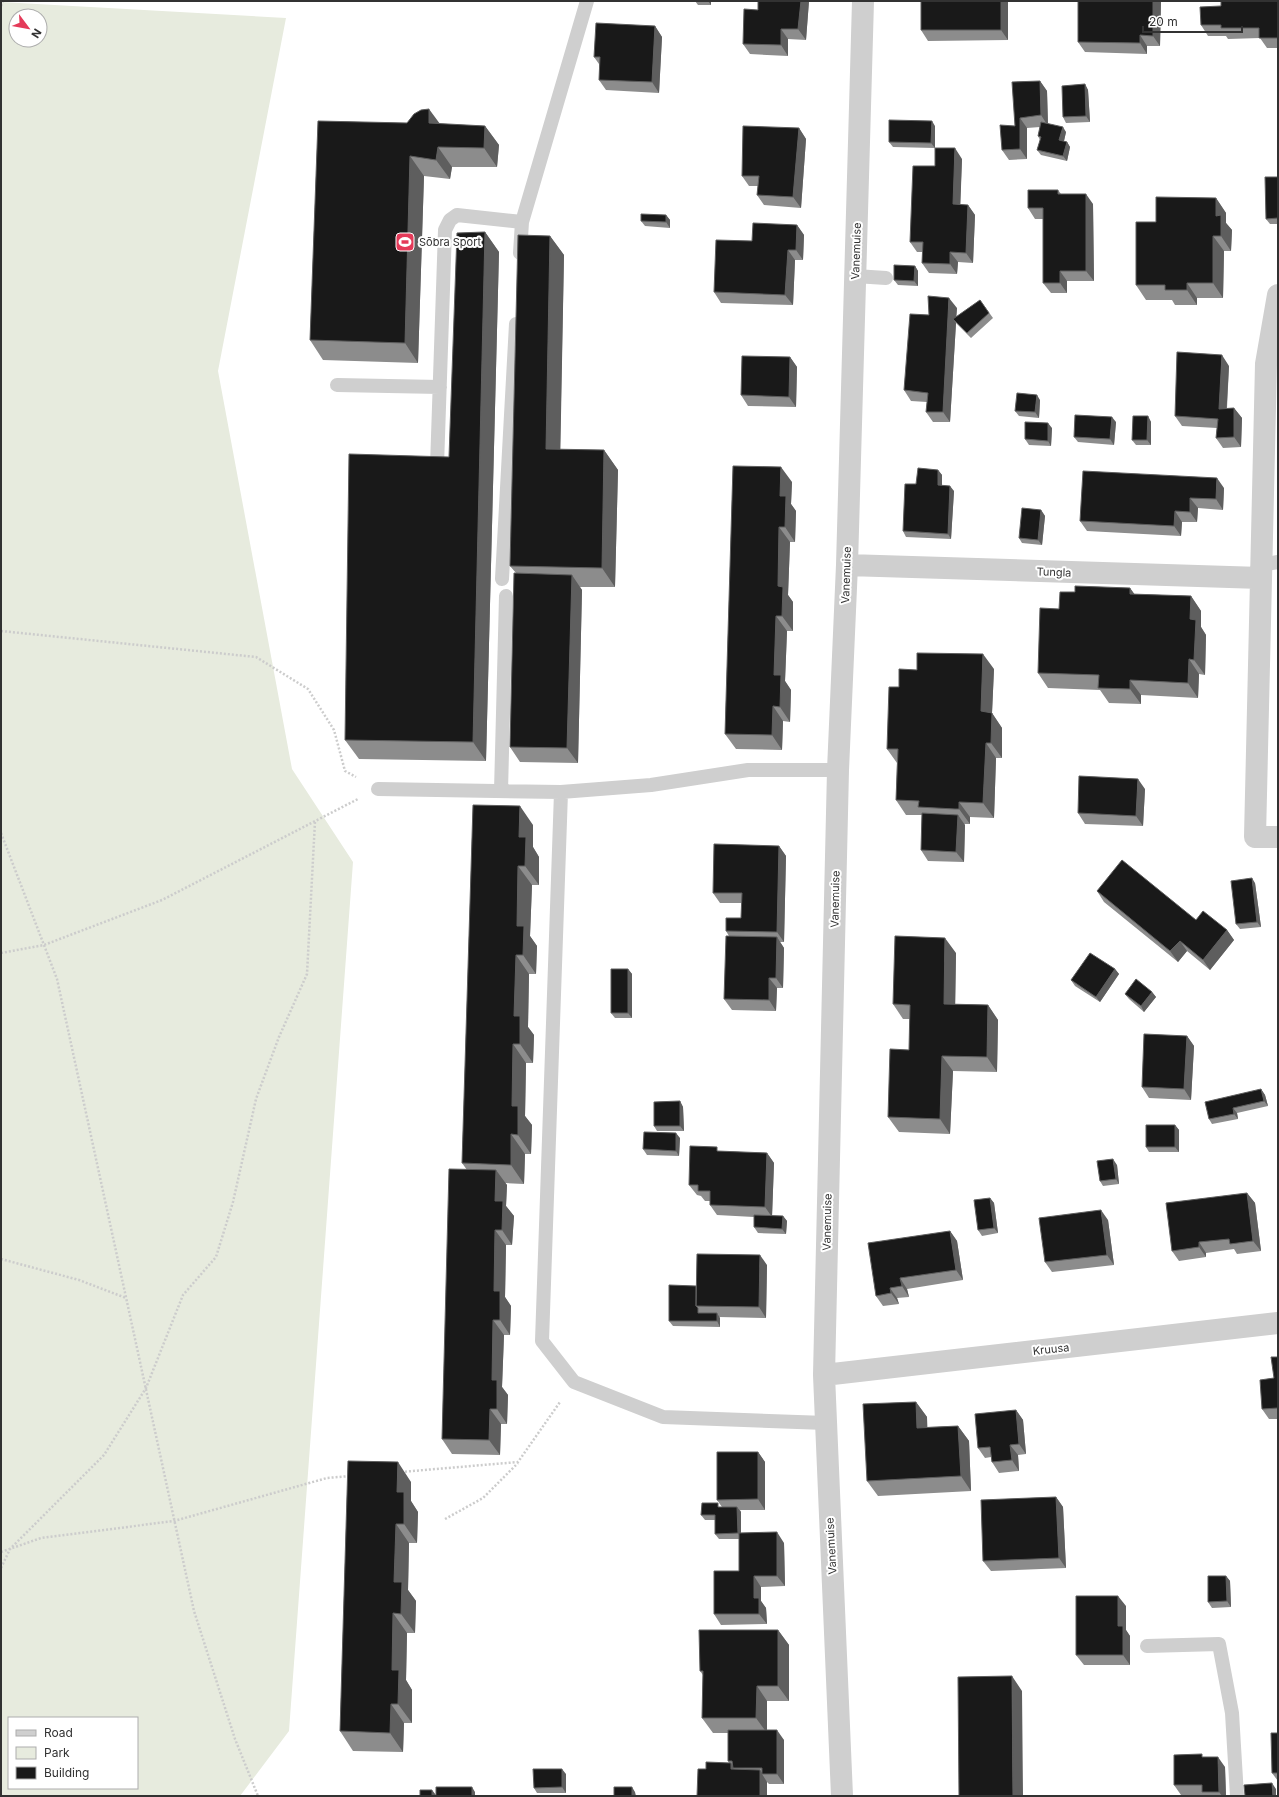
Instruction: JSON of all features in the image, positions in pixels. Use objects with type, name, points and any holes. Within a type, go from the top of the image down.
[{"type":"street","name":"Vanemuise","points":[[842,1796],[824,1375],[838,770],[847,565],[863,1]]},
{"type":"street","points":[[1278,294],[1266,364],[1267,568],[1255,837],[1278,837]]},
{"type":"street","name":"Tungla","points":[[847,565],[1267,568]]},
{"type":"street","name":"Kruusa","points":[[824,1375],[1278,1324]]},
{"type":"lane","points":[[519,269],[522,222],[587,1]]},
{"type":"lane","points":[[437,466],[443,266],[446,230],[450,220],[457,215],[522,222]]},
{"type":"lane","points":[[855,276],[886,278]]},
{"type":"lane","points":[[502,579],[517,308]]},
{"type":"lane","points":[[337,385],[440,388]]},
{"type":"lane","points":[[501,791],[506,596]]},
{"type":"lane","points":[[378,789],[561,792],[651,785],[748,770],[838,770]]},
{"type":"lane","points":[[561,792],[542,1341],[574,1382],[663,1417],[826,1423]]},
{"type":"lane","points":[[1147,1646],[1219,1644],[1232,1713],[1237,1796]]},
{"type":"path","points":[[1,6],[3,1]]},
{"type":"path","points":[[1,632],[256,656],[308,689],[334,730],[346,771],[378,789]]},
{"type":"path","points":[[1,953],[44,945],[162,900],[378,789]]},
{"type":"path","points":[[1,1568],[10,1549],[104,1455],[146,1388],[182,1295],[216,1257],[233,1202],[256,1098],[279,1037],[307,974],[315,821]]},
{"type":"path","points":[[1,833],[57,979],[194,1611],[235,1739],[258,1796]]},
{"type":"path","points":[[1,1259],[79,1280],[126,1298]]},
{"type":"path","points":[[446,1519],[483,1498],[518,1462],[574,1382]]},
{"type":"path","points":[[398,1472],[518,1462]]},
{"type":"path","points":[[1,1552],[41,1538],[174,1521],[327,1478],[351,1476]]},
{"type":"green space","points":[[1,2],[286,18],[218,371],[292,769],[353,862],[289,1731],[240,1796],[1,1796]]},
{"type":"building","points":[[758,1],[801,1],[798,29],[781,29],[781,45],[743,44],[744,9],[758,10]]},
{"type":"building","points":[[921,1],[1001,1],[1001,30],[921,30]]},
{"type":"building","points":[[1078,1],[1153,1],[1153,36],[1140,35],[1140,43],[1078,42]]},
{"type":"building","points":[[1221,1],[1278,1],[1278,38],[1259,38],[1259,28],[1221,28],[1221,25],[1201,25],[1200,7],[1221,6]]},
{"type":"building","points":[[596,23],[655,26],[652,82],[599,80],[600,57],[594,57]]},
{"type":"building","points":[[1040,81],[1041,115],[1020,118],[1020,149],[1002,150],[1000,125],[1015,126],[1012,82]]},
{"type":"building","points":[[1085,84],[1086,116],[1063,117],[1062,86]]},
{"type":"building","points":[[429,109],[429,123],[485,126],[484,148],[438,147],[436,160],[410,156],[405,343],[310,340],[318,121],[407,123],[414,114],[421,110]]},
{"type":"building","points":[[889,120],[932,121],[931,143],[889,142]]},
{"type":"building","points":[[1041,122],[1063,127],[1059,140],[1067,142],[1063,156],[1037,150],[1041,137],[1038,136]]},
{"type":"building","points":[[743,126],[799,128],[793,197],[757,195],[759,176],[742,176]]},
{"type":"building","points":[[935,148],[955,148],[953,204],[968,205],[966,253],[950,252],[950,264],[922,263],[923,242],[910,242],[913,166],[935,166]]},
{"type":"building","points":[[1265,177],[1278,177],[1278,218],[1266,219]]},
{"type":"building","points":[[1028,190],[1058,190],[1058,194],[1086,194],[1086,271],[1060,271],[1060,283],[1043,283],[1043,208],[1028,208]]},
{"type":"building","points":[[1156,197],[1216,198],[1216,216],[1221,215],[1221,236],[1213,236],[1213,283],[1187,283],[1187,290],[1165,290],[1165,285],[1136,285],[1136,222],[1156,222]]},
{"type":"building","points":[[641,214],[666,215],[666,222],[641,221]]},
{"type":"building","points":[[753,223],[797,225],[796,250],[788,250],[785,295],[714,292],[716,240],[752,241]]},
{"type":"building","points":[[485,232],[473,742],[345,740],[349,454],[449,457],[457,233]]},
{"type":"building","points":[[518,235],[550,236],[546,449],[604,450],[602,568],[510,566]]},
{"type":"building","points":[[894,265],[915,266],[914,281],[894,280]]},
{"type":"building","points":[[928,296],[949,298],[943,412],[926,412],[928,393],[904,390],[910,314],[929,315]]},
{"type":"building","points":[[980,300],[989,313],[967,333],[953,319]]},
{"type":"building","points":[[1177,352],[1222,355],[1219,409],[1234,408],[1234,437],[1216,438],[1218,419],[1175,416]]},
{"type":"building","points":[[742,356],[790,357],[789,397],[741,395]]},
{"type":"building","points":[[1017,393],[1037,395],[1035,412],[1015,411]]},
{"type":"building","points":[[1075,415],[1112,417],[1110,439],[1074,437]]},
{"type":"building","points":[[1133,416],[1148,416],[1147,440],[1132,440]]},
{"type":"building","points":[[1025,422],[1048,423],[1048,441],[1025,439]]},
{"type":"building","points":[[733,466],[781,467],[780,496],[786,496],[785,527],[779,527],[778,586],[783,587],[782,616],[776,616],[774,675],[781,675],[780,707],[773,706],[772,735],[725,734]]},
{"type":"building","points":[[918,468],[938,470],[938,485],[950,486],[948,534],[903,531],[905,484],[916,484]]},
{"type":"building","points":[[1083,471],[1217,478],[1216,499],[1190,498],[1190,512],[1175,511],[1174,526],[1080,521]]},
{"type":"building","points":[[1022,508],[1041,510],[1038,540],[1019,538]]},
{"type":"building","points":[[514,573],[572,575],[567,748],[510,747]]},
{"type":"building","points":[[1075,586],[1130,588],[1130,594],[1191,596],[1190,619],[1196,620],[1194,660],[1189,659],[1188,683],[1130,680],[1130,689],[1098,688],[1099,675],[1038,673],[1040,608],[1059,609],[1060,592],[1075,592]]},
{"type":"building","points":[[917,653],[983,654],[981,711],[992,713],[991,743],[986,743],[983,803],[959,802],[959,809],[955,809],[918,807],[919,801],[896,800],[898,749],[887,749],[889,687],[899,687],[899,669],[917,670]]},
{"type":"building","points":[[1079,776],[1138,779],[1136,816],[1078,813]]},
{"type":"building","points":[[473,805],[520,806],[519,837],[526,837],[525,866],[518,866],[517,926],[524,926],[523,955],[516,955],[514,1016],[520,1016],[520,1044],[513,1044],[512,1106],[518,1106],[518,1135],[511,1134],[511,1165],[462,1163]]},
{"type":"building","points":[[922,813],[958,815],[956,852],[921,850]]},
{"type":"building","points":[[714,844],[779,846],[777,932],[726,931],[726,918],[741,918],[742,893],[713,893]]},
{"type":"building","points":[[1122,860],[1196,920],[1203,911],[1227,930],[1203,960],[1180,941],[1170,951],[1097,891]]},
{"type":"building","points":[[1252,878],[1257,922],[1236,924],[1231,881]]},
{"type":"building","points":[[726,936],[777,937],[776,978],[769,978],[769,1000],[724,999]]},
{"type":"building","points":[[895,936],[945,938],[944,1004],[988,1005],[987,1057],[942,1056],[940,1119],[888,1117],[890,1049],[909,1050],[910,1005],[893,1004]]},
{"type":"building","points":[[1090,953],[1115,969],[1096,997],[1071,980]]},
{"type":"building","points":[[611,969],[628,969],[628,1013],[611,1013]]},
{"type":"building","points":[[1136,979],[1152,992],[1141,1006],[1125,994]]},
{"type":"building","points":[[1144,1034],[1187,1036],[1184,1089],[1142,1087]]},
{"type":"building","points":[[1261,1089],[1264,1101],[1233,1108],[1234,1114],[1209,1119],[1205,1102]]},
{"type":"building","points":[[680,1101],[680,1126],[654,1126],[654,1102]]},
{"type":"building","points":[[1146,1125],[1175,1125],[1175,1147],[1146,1147]]},
{"type":"building","points":[[644,1132],[676,1133],[676,1151],[643,1149]]},
{"type":"building","points":[[690,1146],[717,1147],[717,1151],[767,1153],[765,1207],[710,1205],[710,1191],[698,1191],[698,1185],[689,1185]]},
{"type":"building","points":[[1113,1159],[1116,1179],[1100,1181],[1097,1161]]},
{"type":"building","points":[[449,1169],[496,1170],[495,1201],[503,1201],[502,1230],[495,1230],[494,1291],[500,1291],[500,1320],[493,1320],[492,1380],[497,1380],[497,1409],[490,1409],[489,1440],[442,1439]]},
{"type":"building","points":[[1247,1193],[1253,1241],[1230,1244],[1229,1239],[1199,1242],[1199,1247],[1172,1251],[1166,1203]]},
{"type":"building","points":[[990,1198],[994,1228],[978,1230],[974,1200]]},
{"type":"building","points":[[1101,1210],[1107,1255],[1045,1262],[1039,1218]]},
{"type":"building","points":[[754,1215],[783,1216],[782,1229],[754,1227]]},
{"type":"building","points":[[950,1231],[956,1270],[900,1278],[902,1286],[890,1288],[891,1293],[876,1296],[868,1243]]},
{"type":"building","points":[[697,1254],[760,1255],[759,1307],[696,1306]]},
{"type":"building","points":[[669,1285],[696,1286],[696,1306],[698,1308],[698,1313],[717,1313],[717,1321],[669,1321]]},
{"type":"building","points":[[1271,1357],[1278,1357],[1278,1408],[1262,1409],[1260,1380],[1274,1378]]},
{"type":"building","points":[[916,1402],[917,1428],[958,1426],[961,1476],[867,1481],[863,1404]]},
{"type":"building","points":[[1016,1410],[1019,1444],[1010,1445],[1012,1460],[992,1462],[990,1447],[978,1448],[975,1414]]},
{"type":"building","points":[[717,1452],[758,1452],[758,1499],[717,1500]]},
{"type":"building","points":[[348,1461],[398,1462],[397,1492],[404,1492],[404,1524],[396,1524],[394,1582],[402,1582],[401,1614],[393,1613],[392,1670],[399,1670],[398,1704],[391,1704],[390,1733],[340,1731]]},
{"type":"building","points":[[1056,1497],[1059,1558],[983,1561],[981,1500]]},
{"type":"building","points":[[702,1503],[718,1503],[718,1507],[737,1507],[738,1533],[715,1534],[715,1515],[701,1515]]},
{"type":"building","points":[[777,1532],[777,1576],[754,1576],[754,1598],[759,1598],[759,1614],[714,1614],[714,1571],[739,1571],[739,1533]]},
{"type":"building","points":[[1208,1576],[1226,1576],[1227,1601],[1208,1602]]},
{"type":"building","points":[[1076,1596],[1118,1596],[1118,1626],[1123,1626],[1123,1655],[1076,1655]]},
{"type":"building","points":[[699,1630],[778,1630],[778,1686],[757,1686],[756,1718],[702,1718],[703,1671],[700,1671]]},
{"type":"building","points":[[1012,1676],[1013,1796],[959,1796],[958,1677]]},
{"type":"building","points":[[728,1730],[777,1730],[777,1774],[762,1774],[762,1768],[733,1768],[732,1761],[728,1761]]},
{"type":"building","points":[[1271,1733],[1278,1733],[1278,1773],[1272,1773]]},
{"type":"building","points":[[1202,1754],[1202,1757],[1218,1757],[1219,1792],[1202,1792],[1202,1785],[1174,1785],[1174,1755]]},
{"type":"building","points":[[706,1762],[731,1763],[731,1769],[760,1770],[760,1796],[697,1796],[698,1769],[706,1769]]},
{"type":"building","points":[[533,1769],[562,1769],[562,1787],[534,1788]]},
{"type":"building","points":[[1272,1783],[1273,1796],[1245,1796],[1244,1785]]},
{"type":"building","points":[[436,1787],[472,1787],[472,1796],[436,1796]]},
{"type":"building","points":[[614,1787],[632,1787],[632,1796],[614,1796]]},
{"type":"building","points":[[420,1790],[432,1790],[432,1796],[420,1796]]},
{"type":"place","name":"Sõbra Sport","points":[[405,242]]}]
